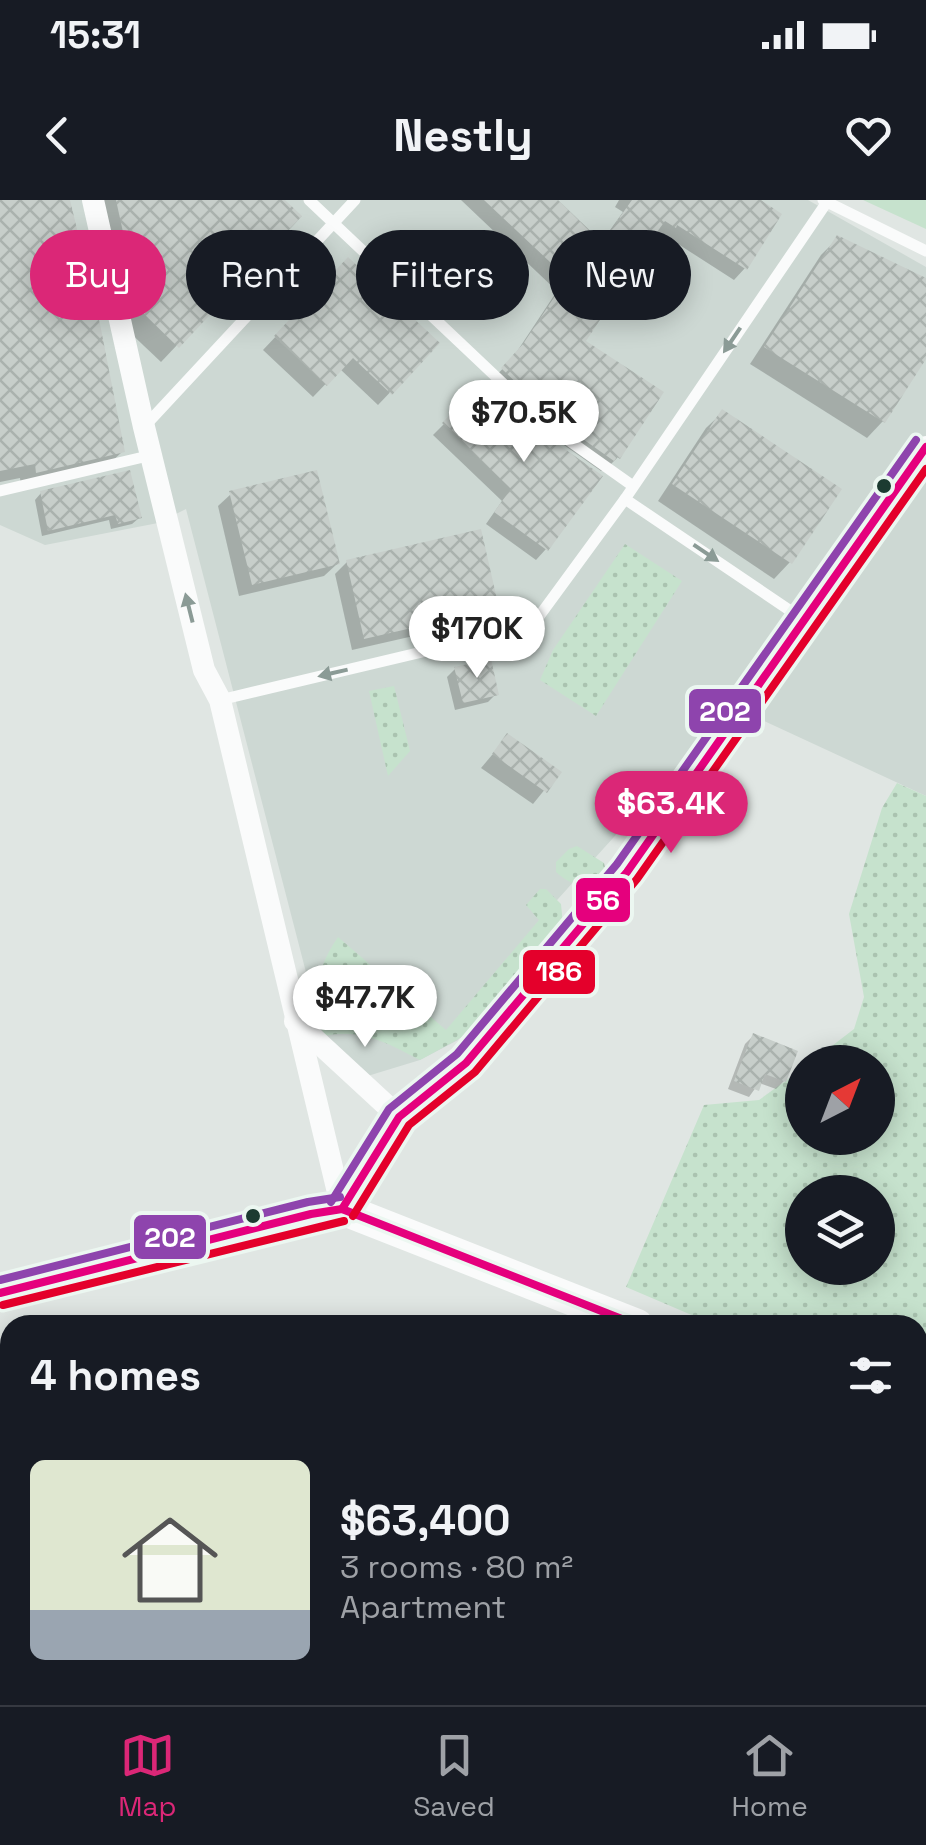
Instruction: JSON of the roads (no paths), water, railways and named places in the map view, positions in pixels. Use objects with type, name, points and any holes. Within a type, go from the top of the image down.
[{"type":"main road","points":[[0,1293],[287,1220],[342,1210],[611,1315]]},
{"type":"street","points":[[93,200],[144,427],[204,670],[220,700],[342,1210]]},
{"type":"street","points":[[342,1210],[399,1117],[466,1063],[593,916],[773,668],[926,447]]},
{"type":"street","points":[[295,1021],[399,1117]]},
{"type":"lane","points":[[308,200],[547,426],[634,486]]},
{"type":"lane","points":[[144,427],[355,200]]},
{"type":"lane","points":[[220,700],[532,626],[634,486],[825,201],[926,250]]},
{"type":"lane","points":[[0,491],[152,455]]},
{"type":"lane","points":[[625,499],[804,620]]}]
